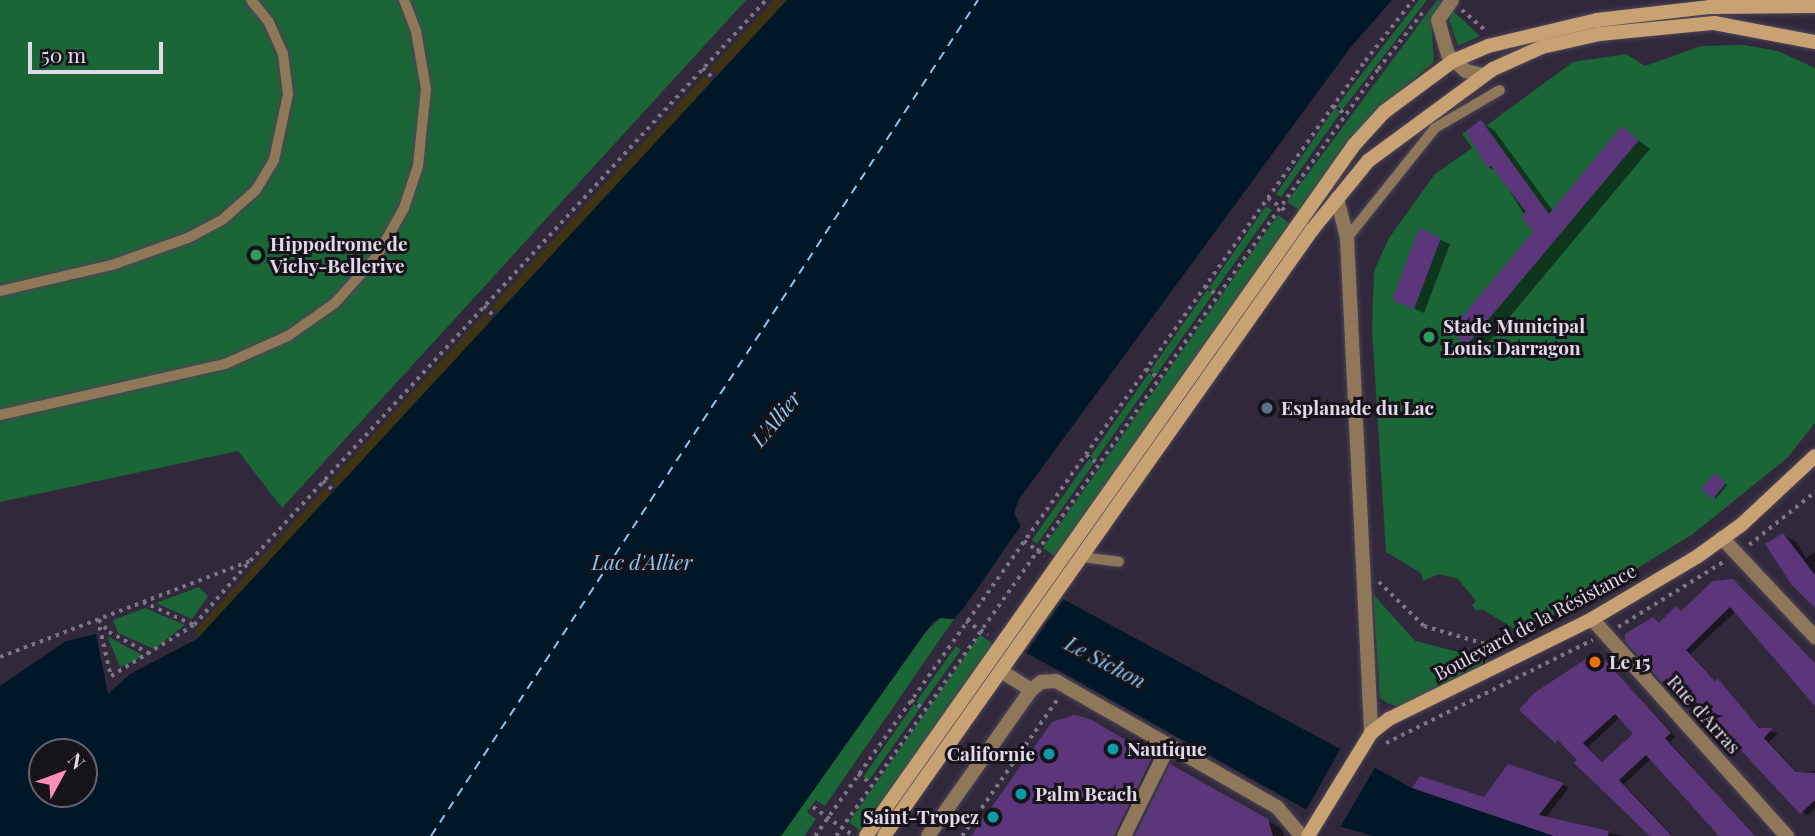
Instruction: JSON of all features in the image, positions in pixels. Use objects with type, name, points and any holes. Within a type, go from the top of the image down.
[{"type":"main road","points":[[884,836],[1015,651],[1064,569],[1354,145],[1384,112],[1453,61],[1488,46],[1597,20],[1710,7],[1815,5]]},
{"type":"main road","points":[[866,836],[1002,643],[1064,569],[1082,557],[1337,198],[1368,161],[1484,75],[1542,47],[1599,34],[1714,23],[1815,42]]},
{"type":"main road","name":"Boulevard de la Résistance","points":[[1308,836],[1359,747],[1389,719],[1592,619],[1722,538],[1813,461]]},
{"type":"street","points":[[1452,0],[1438,20],[1453,61],[1466,71],[1484,75]]},
{"type":"street","points":[[1337,198],[1347,238],[1371,733]]},
{"type":"street","points":[[1722,538],[1815,637]]},
{"type":"street","name":"Rue d'Arras","points":[[1592,619],[1787,836]]},
{"type":"street","points":[[1001,671],[1031,690]]},
{"type":"street","points":[[928,836],[1031,690],[1041,682],[1056,681],[1277,807],[1301,836]]},
{"type":"street","points":[[1124,836],[1169,746]]},
{"type":"lane","points":[[0,291],[112,265],[188,238],[222,220],[256,190],[274,160],[288,94],[283,54],[268,21],[251,0]]},
{"type":"lane","points":[[0,415],[225,364],[288,336],[335,303],[377,256],[404,208],[418,166],[426,89],[416,31],[404,0]]},
{"type":"lane","points":[[1347,238],[1435,128],[1500,90]]},
{"type":"lane","points":[[1082,557],[1119,562]]},
{"type":"path","points":[[98,619],[111,676],[152,655],[194,625],[766,0]]},
{"type":"path","points":[[815,836],[1333,106],[1413,0]]},
{"type":"path","points":[[836,836],[1346,114],[1425,10]]},
{"type":"path","points":[[703,68],[713,78]]},
{"type":"path","points":[[1333,106],[1346,114]]},
{"type":"path","points":[[1205,286],[1218,296]]},
{"type":"path","points":[[484,306],[494,316]]},
{"type":"path","points":[[1146,369],[1159,378]]},
{"type":"path","points":[[1086,454],[1099,464]]},
{"type":"path","points":[[323,481],[333,490]]},
{"type":"path","points":[[0,657],[250,561]]},
{"type":"path","points":[[1364,564],[1394,602],[1424,626],[1452,637],[1489,641],[1515,657],[1523,674]]},
{"type":"path","points":[[143,602],[194,625]]},
{"type":"path","points":[[98,619],[110,632],[152,655]]},
{"type":"path","points":[[962,836],[1062,695]]},
{"type":"path","points":[[911,700],[924,709]]},
{"type":"path","points":[[858,774],[872,784]]},
{"type":"path","points":[[813,807],[854,836]]},
{"type":"green space","name":"Hippodrome de Vichy-Bellerive","points":[[0,0],[746,0],[282,508],[238,451],[0,502]]},
{"type":"green space","points":[[1419,0],[1427,0],[1342,110],[1337,106]]},
{"type":"green space","points":[[1437,0],[1443,2],[1431,18],[1434,62],[1372,115],[1301,211],[1287,202]]},
{"type":"green space","points":[[1451,9],[1480,36],[1458,46],[1449,19]]},
{"type":"green space","points":[[1744,45],[1778,51],[1815,68],[1815,423],[1787,458],[1693,534],[1580,603],[1516,630],[1482,609],[1476,611],[1472,605],[1476,601],[1458,579],[1439,574],[1423,581],[1421,573],[1386,552],[1372,329],[1374,271],[1389,238],[1435,174],[1472,148],[1462,134],[1481,120],[1486,126],[1573,62],[1626,54],[1645,66],[1701,46]]},
{"type":"green space","points":[[1335,108],[1341,112],[1281,197],[1276,194]]},
{"type":"green space","points":[[1266,206],[1272,210],[1214,292],[1209,288]]},
{"type":"green space","points":[[1278,215],[1292,225],[1057,558],[1043,548]]},
{"type":"green space","points":[[1207,290],[1213,294],[1156,375],[1150,371]]},
{"type":"green space","points":[[1149,373],[1154,377],[1095,461],[1090,457]]},
{"type":"green space","points":[[1089,459],[1094,463],[1037,544],[1032,540]]},
{"type":"green space","points":[[199,587],[208,596],[192,619],[156,603]]},
{"type":"green space","points":[[1373,594],[1415,641],[1490,660],[1400,707],[1389,704],[1380,698]]},
{"type":"green space","points":[[145,608],[185,625],[154,649],[118,633],[113,620]]},
{"type":"green space","points":[[940,618],[954,619],[825,806],[816,800],[807,812],[816,819],[804,836],[781,836],[924,634]]},
{"type":"green space","points":[[980,635],[995,645],[863,833],[849,822]]},
{"type":"green space","points":[[107,636],[144,656],[120,667]]},
{"type":"green space","points":[[956,646],[961,650],[921,706],[916,702]]},
{"type":"green space","points":[[914,704],[920,708],[869,780],[863,777]]},
{"type":"sand","points":[[774,0],[787,0],[717,75],[710,69]]},
{"type":"sand","points":[[704,76],[711,82],[498,313],[491,307]]},
{"type":"sand","points":[[485,313],[492,320],[337,488],[330,482]]},
{"type":"sand","points":[[325,488],[331,494],[199,637],[194,632]]},
{"type":"water","name":"Lac d'Allier","points":[[787,0],[1392,0],[1350,48],[1019,499],[1014,513],[1021,526],[1001,554],[1063,599],[1412,788],[1554,836],[1373,836],[1332,824],[1025,652],[963,609],[954,619],[940,618],[932,623],[781,836],[0,836],[0,686],[66,641],[96,634],[108,694],[130,674],[197,639]]},
{"type":"pier","points":[[1011,540],[1005,554],[1065,596],[1025,652],[963,609]]},
{"type":"pier","points":[[1342,746],[1376,766],[1339,829],[1306,810]]},
{"type":"building","points":[[1481,120],[1549,214],[1622,126],[1639,140],[1467,345],[1450,331],[1533,232],[1521,216],[1526,212],[1491,166],[1487,168],[1466,131]]},
{"type":"building","points":[[1419,228],[1441,238],[1414,309],[1392,300]]},
{"type":"building","points":[[1715,473],[1726,483],[1713,499],[1701,489]]},
{"type":"building","points":[[1783,533],[1815,575],[1815,608],[1791,584],[1765,544]]},
{"type":"building","points":[[1733,579],[1815,663],[1815,706],[1730,607],[1686,650],[1715,681],[1718,679],[1759,728],[1773,728],[1764,738],[1796,772],[1815,773],[1815,800],[1800,814],[1676,680],[1667,688],[1625,641],[1625,634],[1653,617],[1659,623],[1676,606],[1681,611],[1713,581]]},
{"type":"building","points":[[1592,655],[1601,656],[1671,733],[1665,738],[1755,836],[1719,836],[1646,755],[1619,780],[1672,836],[1650,836],[1574,763],[1577,760],[1558,740],[1555,743],[1519,710],[1534,693]],"holes":[[[1615,714],[1633,734],[1602,762],[1583,743]]]},
{"type":"building","points":[[1074,715],[1090,719],[1153,756],[1114,836],[971,836],[1052,722]]},
{"type":"building","points":[[1170,764],[1268,819],[1273,836],[1135,836]]},
{"type":"building","points":[[1508,764],[1564,783],[1539,815],[1609,831],[1608,836],[1554,836],[1412,788],[1420,776],[1484,797]]},
{"type":"ferry route","points":[[431,836],[978,0]]},
{"type":"place","name":"Hippodrome de Vichy-Bellerive","points":[[256,255]]},
{"type":"place","name":"Stade Municipal Louis Darragon","points":[[1429,337]]},
{"type":"place","name":"Esplanade du Lac","points":[[1267,408]]},
{"type":"place","name":"Le 15","points":[[1595,662]]},
{"type":"place","name":"Nautique","points":[[1113,749]]},
{"type":"place","name":"Californie","points":[[1049,754]]},
{"type":"place","name":"Palm Beach","points":[[1021,794]]},
{"type":"place","name":"Saint-Tropez","points":[[993,817]]},
{"type":"water label","name":"L'Allier","points":[[775,418]]},
{"type":"water label","name":"Le Sichon","points":[[1106,661]]}]
